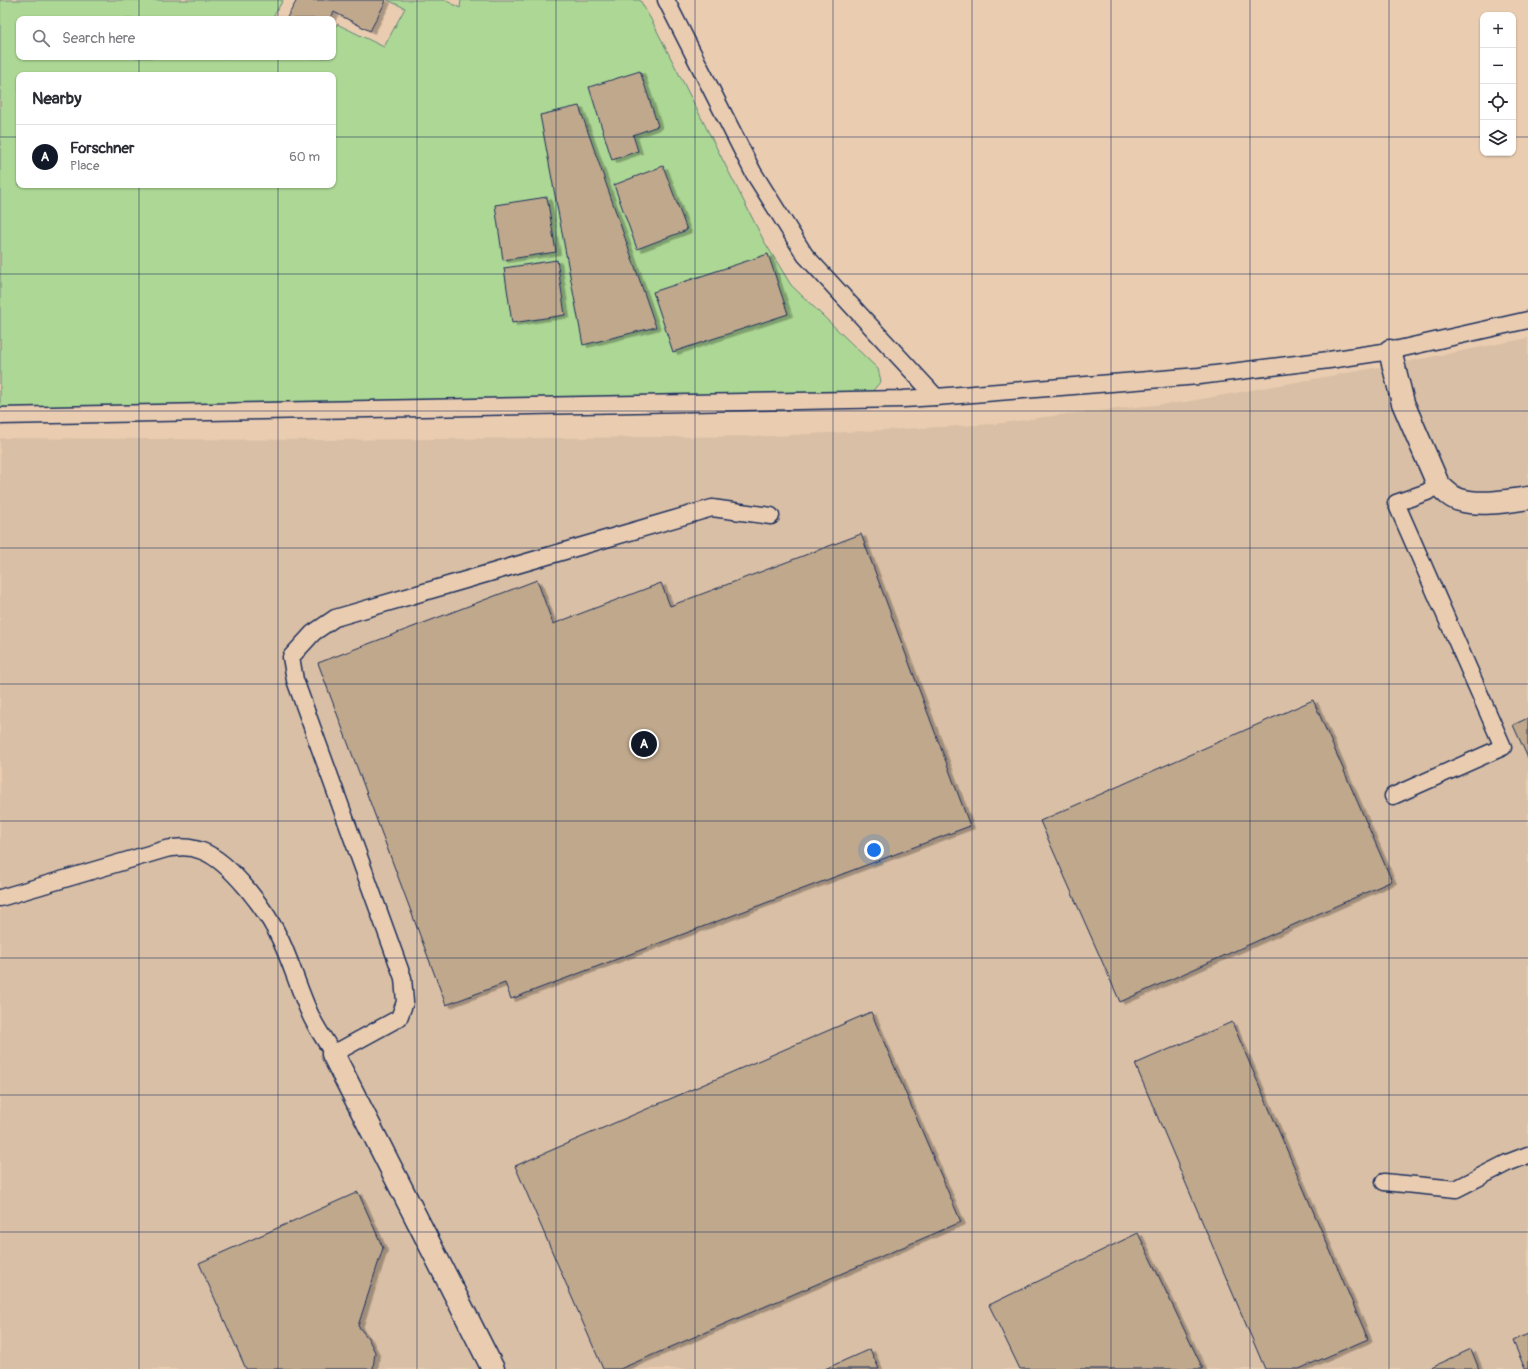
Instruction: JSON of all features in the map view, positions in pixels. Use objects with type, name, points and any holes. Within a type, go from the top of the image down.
[{"type":"street","points":[[1390,351],[1403,404],[1438,484],[1446,493],[1459,500],[1481,502],[1528,498]]},
{"type":"street","points":[[333,1054],[493,1369]]},
{"type":"lane","points":[[666,0],[753,172],[805,255],[936,397]]},
{"type":"lane","points":[[0,416],[903,400],[1199,376],[1390,351],[1528,320]]},
{"type":"lane","points":[[1394,796],[1503,747],[1396,503],[1427,492],[1438,484]]},
{"type":"lane","points":[[0,898],[178,847],[194,848],[209,854],[224,865],[262,907],[280,940],[310,1015],[333,1054],[399,1018],[405,1002],[403,978],[295,680],[291,657],[313,633],[335,618],[712,508],[771,516]]},
{"type":"lane","points":[[1384,1182],[1456,1189],[1507,1163],[1528,1155]]},
{"type":"shaded area","points":[[1528,338],[1528,1369],[0,1369],[0,438],[319,440],[772,436],[995,424],[1067,414],[1185,402],[1369,369]]},
{"type":"green space","points":[[0,0],[283,0],[274,16],[16,16],[16,60],[336,60],[337,24],[384,47],[405,8],[387,0],[445,0],[460,8],[461,0],[640,0],[764,241],[791,285],[878,369],[881,381],[870,394],[0,410]]},
{"type":"building","points":[[297,0],[386,1],[370,31],[334,12],[332,16],[288,16]]},
{"type":"building","points":[[640,71],[658,126],[633,135],[638,151],[612,160],[589,87]]},
{"type":"building","points":[[579,106],[656,327],[583,345],[540,115]]},
{"type":"building","points":[[663,166],[687,230],[637,249],[614,185]]},
{"type":"building","points":[[547,197],[556,252],[503,260],[495,205]]},
{"type":"building","points":[[768,254],[788,314],[673,352],[653,292]]},
{"type":"building","points":[[557,260],[565,315],[512,323],[504,268]]},
{"type":"building","points":[[861,534],[970,826],[511,999],[505,983],[446,1005],[318,663],[537,580],[553,624],[661,583],[670,606]]},
{"type":"building","points":[[1313,700],[1392,881],[1120,1002],[1040,821]]},
{"type":"building","points":[[1528,718],[1528,758],[1513,725]]},
{"type":"building","points":[[871,1012],[961,1222],[620,1369],[603,1369],[515,1166]]},
{"type":"building","points":[[1232,1022],[1368,1339],[1299,1369],[1265,1369],[1135,1064]]},
{"type":"building","points":[[358,1192],[383,1248],[358,1326],[368,1338],[375,1352],[373,1369],[246,1369],[199,1263]]},
{"type":"building","points":[[1138,1233],[1203,1369],[1020,1369],[989,1305]]},
{"type":"building","points":[[1528,1334],[1528,1369],[1525,1369],[1513,1341]]},
{"type":"building","points":[[870,1349],[879,1369],[825,1369]]},
{"type":"building","points":[[1471,1349],[1479,1369],[1428,1369]]},
{"type":"place","name":"Forschner","points":[[644,744]]}]
